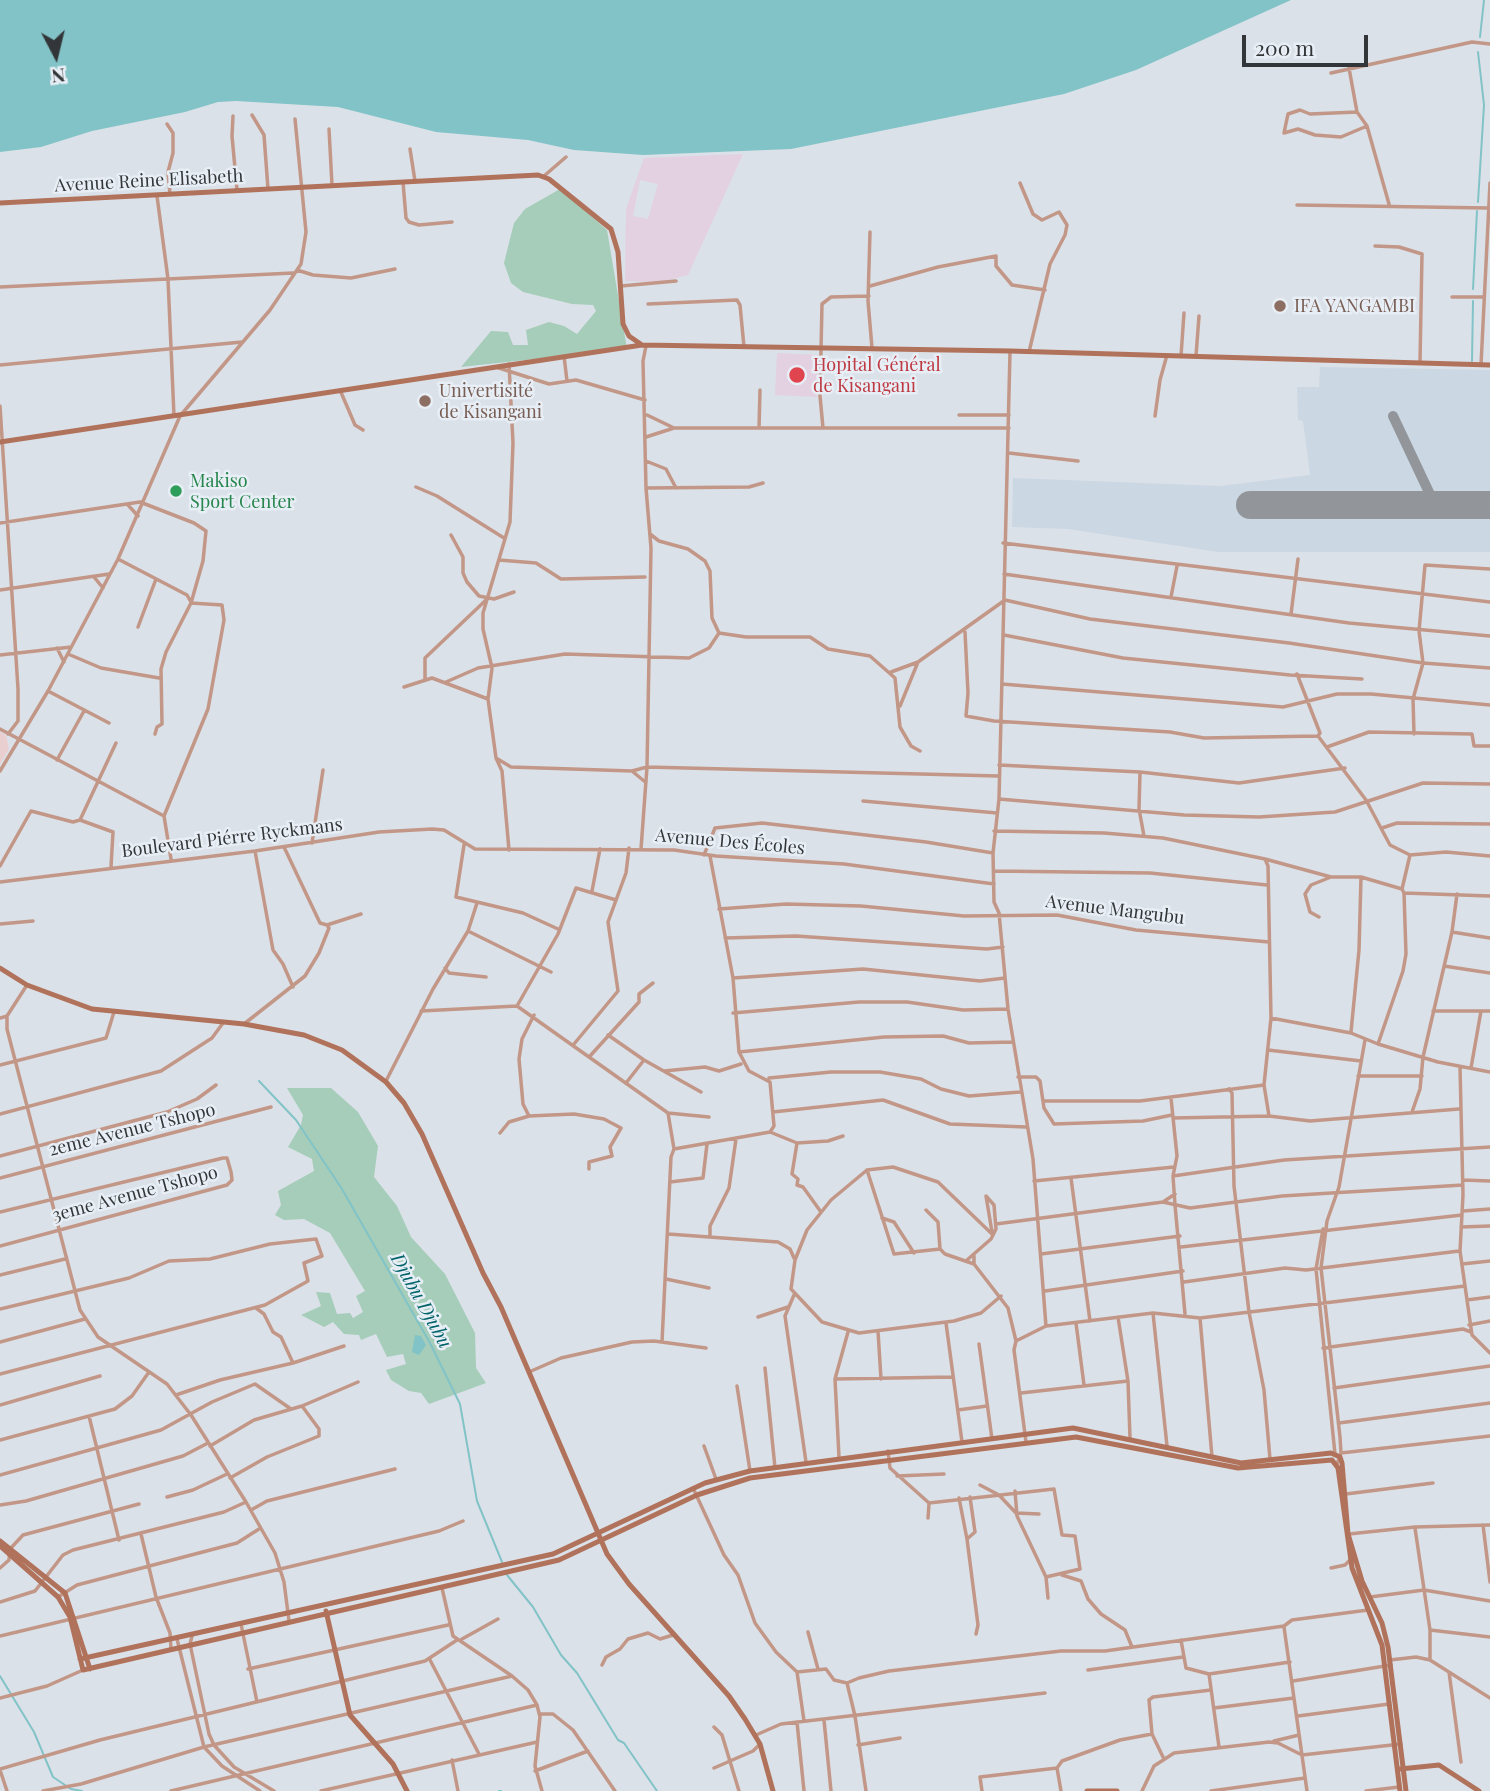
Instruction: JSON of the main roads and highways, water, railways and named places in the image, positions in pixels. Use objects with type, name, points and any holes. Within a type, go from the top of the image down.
[{"type":"water","points":[[0,0],[1291,0],[1136,70],[1064,94],[791,149],[643,155],[574,150],[528,140],[436,132],[338,107],[236,101],[218,102],[185,112],[92,131],[41,147],[0,152]]},
{"type":"water","points":[[415,1335],[421,1336],[426,1345],[419,1355],[412,1352]]},
{"type":"waterway","points":[[1480,37],[1484,0]]},
{"type":"waterway","points":[[1478,52],[1484,105],[1478,202]]},
{"type":"waterway","points":[[1473,289],[1477,211]]},
{"type":"waterway","points":[[1472,361],[1473,301]]},
{"type":"waterway","name":"Djubu Djubu","points":[[259,1081],[296,1120],[342,1189],[430,1343],[460,1404],[477,1501],[502,1562]]},
{"type":"waterway","name":"Djubu Djubu","points":[[507,1575],[533,1607],[561,1655],[577,1673],[618,1740],[624,1743],[657,1791]]},
{"type":"waterway","points":[[0,1676],[34,1732],[53,1777],[71,1789],[82,1791]]},
{"type":"place","name":"IFA YANGAMBI","points":[[1280,306]]},
{"type":"place","name":"Hopital Général de Kisangani","points":[[797,375]]},
{"type":"place","name":"Univertisité de Kisangani","points":[[425,401]]},
{"type":"place","name":"Makiso Sport Center","points":[[176,491]]}]
